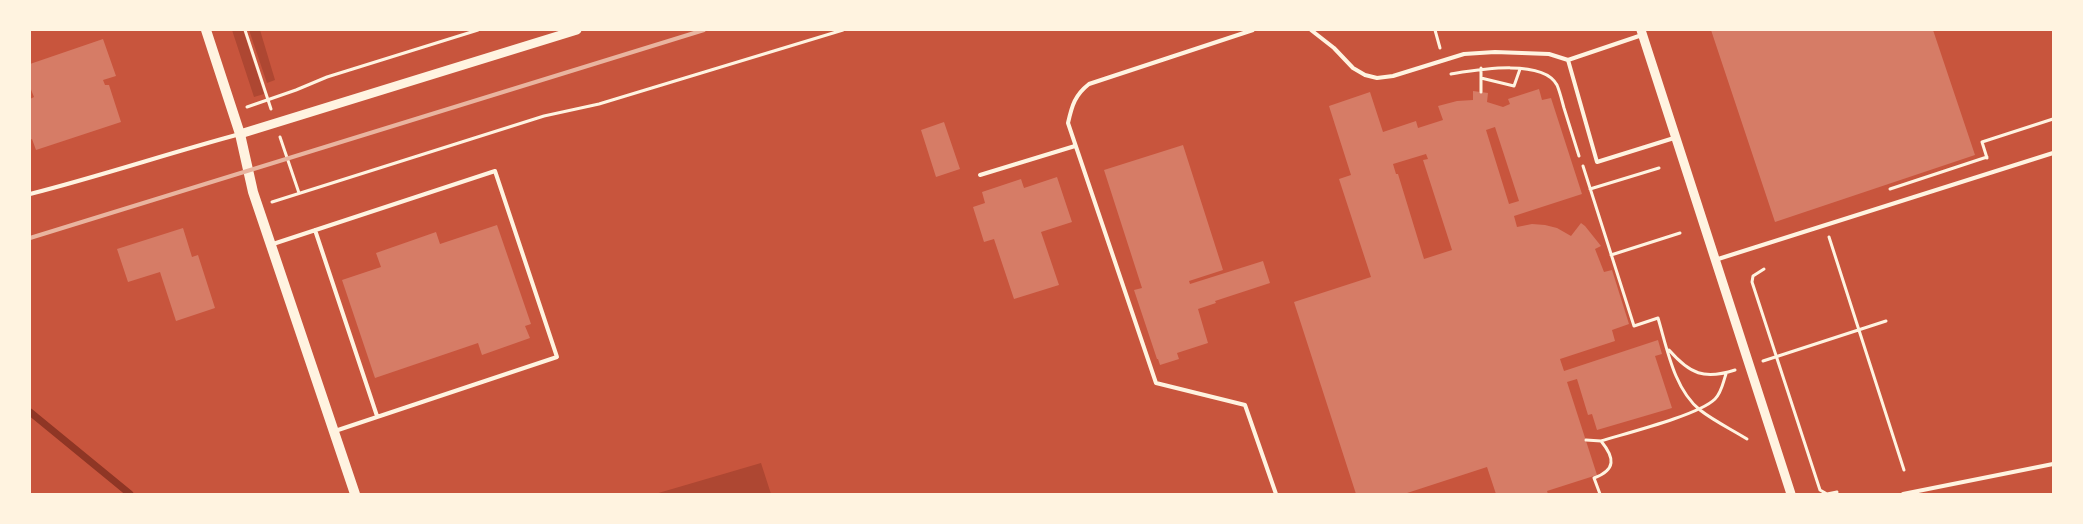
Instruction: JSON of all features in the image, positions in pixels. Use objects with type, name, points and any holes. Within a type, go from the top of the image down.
[{"type":"main road","points":[[206,30],[240,134],[258,206],[355,494]]},
{"type":"street","points":[[240,134],[575,30]]},
{"type":"street","points":[[1642,32],[1791,494]]},
{"type":"lane","points":[[1252,30],[1089,84],[1073,100],[1068,123],[1156,384],[1245,405],[1276,494]]},
{"type":"lane","points":[[1311,30],[1334,48],[1353,68],[1365,75],[1377,78],[1393,76],[1444,59],[1477,53],[1549,54],[1568,60],[1642,32]]},
{"type":"lane","points":[[1568,60],[1597,162],[1676,137]]},
{"type":"lane","points":[[30,194],[99,177],[178,150],[240,134]]},
{"type":"lane","points":[[980,175],[1075,146]]},
{"type":"lane","points":[[1715,260],[2053,152]]},
{"type":"lane","points":[[271,245],[495,171],[556,357],[334,431]]},
{"type":"lane","points":[[315,230],[377,416]]},
{"type":"lane","points":[[1903,494],[2053,464]]},
{"type":"path","points":[[233,112],[327,77],[478,30]]},
{"type":"path","points":[[258,206],[544,116],[599,104],[843,30]]},
{"type":"path","points":[[1435,30],[1449,74],[1482,69],[1529,69],[1546,74],[1556,84],[1634,326],[1658,318],[1680,383],[1690,400],[1700,409],[1747,439]]},
{"type":"path","points":[[1477,53],[1482,69],[1481,92]]},
{"type":"path","points":[[1481,78],[1514,86],[1520,69]]},
{"type":"path","points":[[1992,172],[1982,142],[2053,118]]},
{"type":"path","points":[[1590,189],[1659,168]]},
{"type":"path","points":[[1825,225],[1904,470]]},
{"type":"path","points":[[1612,255],[1680,233]]},
{"type":"path","points":[[1764,269],[1753,276],[1752,282],[1776,356],[1820,490],[1827,494],[1837,492]]},
{"type":"path","points":[[1668,348],[1686,367],[1695,372],[1711,376],[1750,366],[1886,321]]},
{"type":"path","points":[[1586,440],[1601,441],[1700,409],[1715,399],[1720,392],[1726,373]]},
{"type":"path","points":[[1600,494],[1594,478],[1609,472],[1612,466],[1611,458],[1601,441]]},
{"type":"shaded area","points":[[232,30],[243,30],[264,94],[254,97]]},
{"type":"shaded area","points":[[249,30],[260,30],[275,80],[267,83]]},
{"type":"shaded area","points":[[761,463],[771,494],[655,494]]},
{"type":"building","points":[[1711,30],[1933,30],[1975,155],[1775,222]]},
{"type":"building","points":[[103,39],[116,76],[103,80],[105,85],[109,85],[121,122],[36,150],[32,139],[30,140],[30,99],[34,97],[30,87],[30,64]]},
{"type":"building","points":[[1539,89],[1542,100],[1551,98],[1582,194],[1514,216],[1517,227],[1532,224],[1545,225],[1557,228],[1571,236],[1581,223],[1585,226],[1601,246],[1595,249],[1604,272],[1612,270],[1629,324],[1612,330],[1615,341],[1560,359],[1564,371],[1658,340],[1662,354],[1655,356],[1672,408],[1597,430],[1592,414],[1588,415],[1577,379],[1567,382],[1597,475],[1547,491],[1548,494],[1496,494],[1487,467],[1404,494],[1356,494],[1294,302],[1371,277],[1339,179],[1351,175],[1329,106],[1370,92],[1383,132],[1416,121],[1418,128],[1443,120],[1438,106],[1457,101],[1473,100],[1473,91],[1488,93],[1487,102],[1503,107],[1510,104],[1508,99]],"holes":[[[1495,127],[1519,201],[1509,204],[1486,130]],[[1426,154],[1428,159],[1423,160],[1452,250],[1424,259],[1398,174],[1396,174],[1393,164]]]},
{"type":"building","points":[[944,122],[960,169],[936,177],[921,130]]},
{"type":"building","points":[[1183,145],[1223,270],[1189,281],[1190,284],[1263,261],[1270,283],[1215,301],[1216,303],[1198,309],[1208,343],[1177,353],[1179,359],[1160,365],[1134,290],[1142,288],[1104,170]]},
{"type":"building","points":[[1057,177],[1072,222],[1041,232],[1059,285],[1014,299],[994,239],[984,242],[973,207],[985,203],[982,192],[1021,179],[1024,188]]},
{"type":"building","points":[[497,225],[531,324],[525,326],[530,338],[482,355],[478,343],[375,378],[342,280],[381,267],[376,253],[436,232],[440,244]]},
{"type":"building","points":[[183,228],[192,257],[198,255],[215,308],[176,321],[160,272],[128,282],[117,249]]},
{"type":"waterway","points":[[30,412],[130,494]]},
{"type":"railway","points":[[30,238],[704,30]]}]
